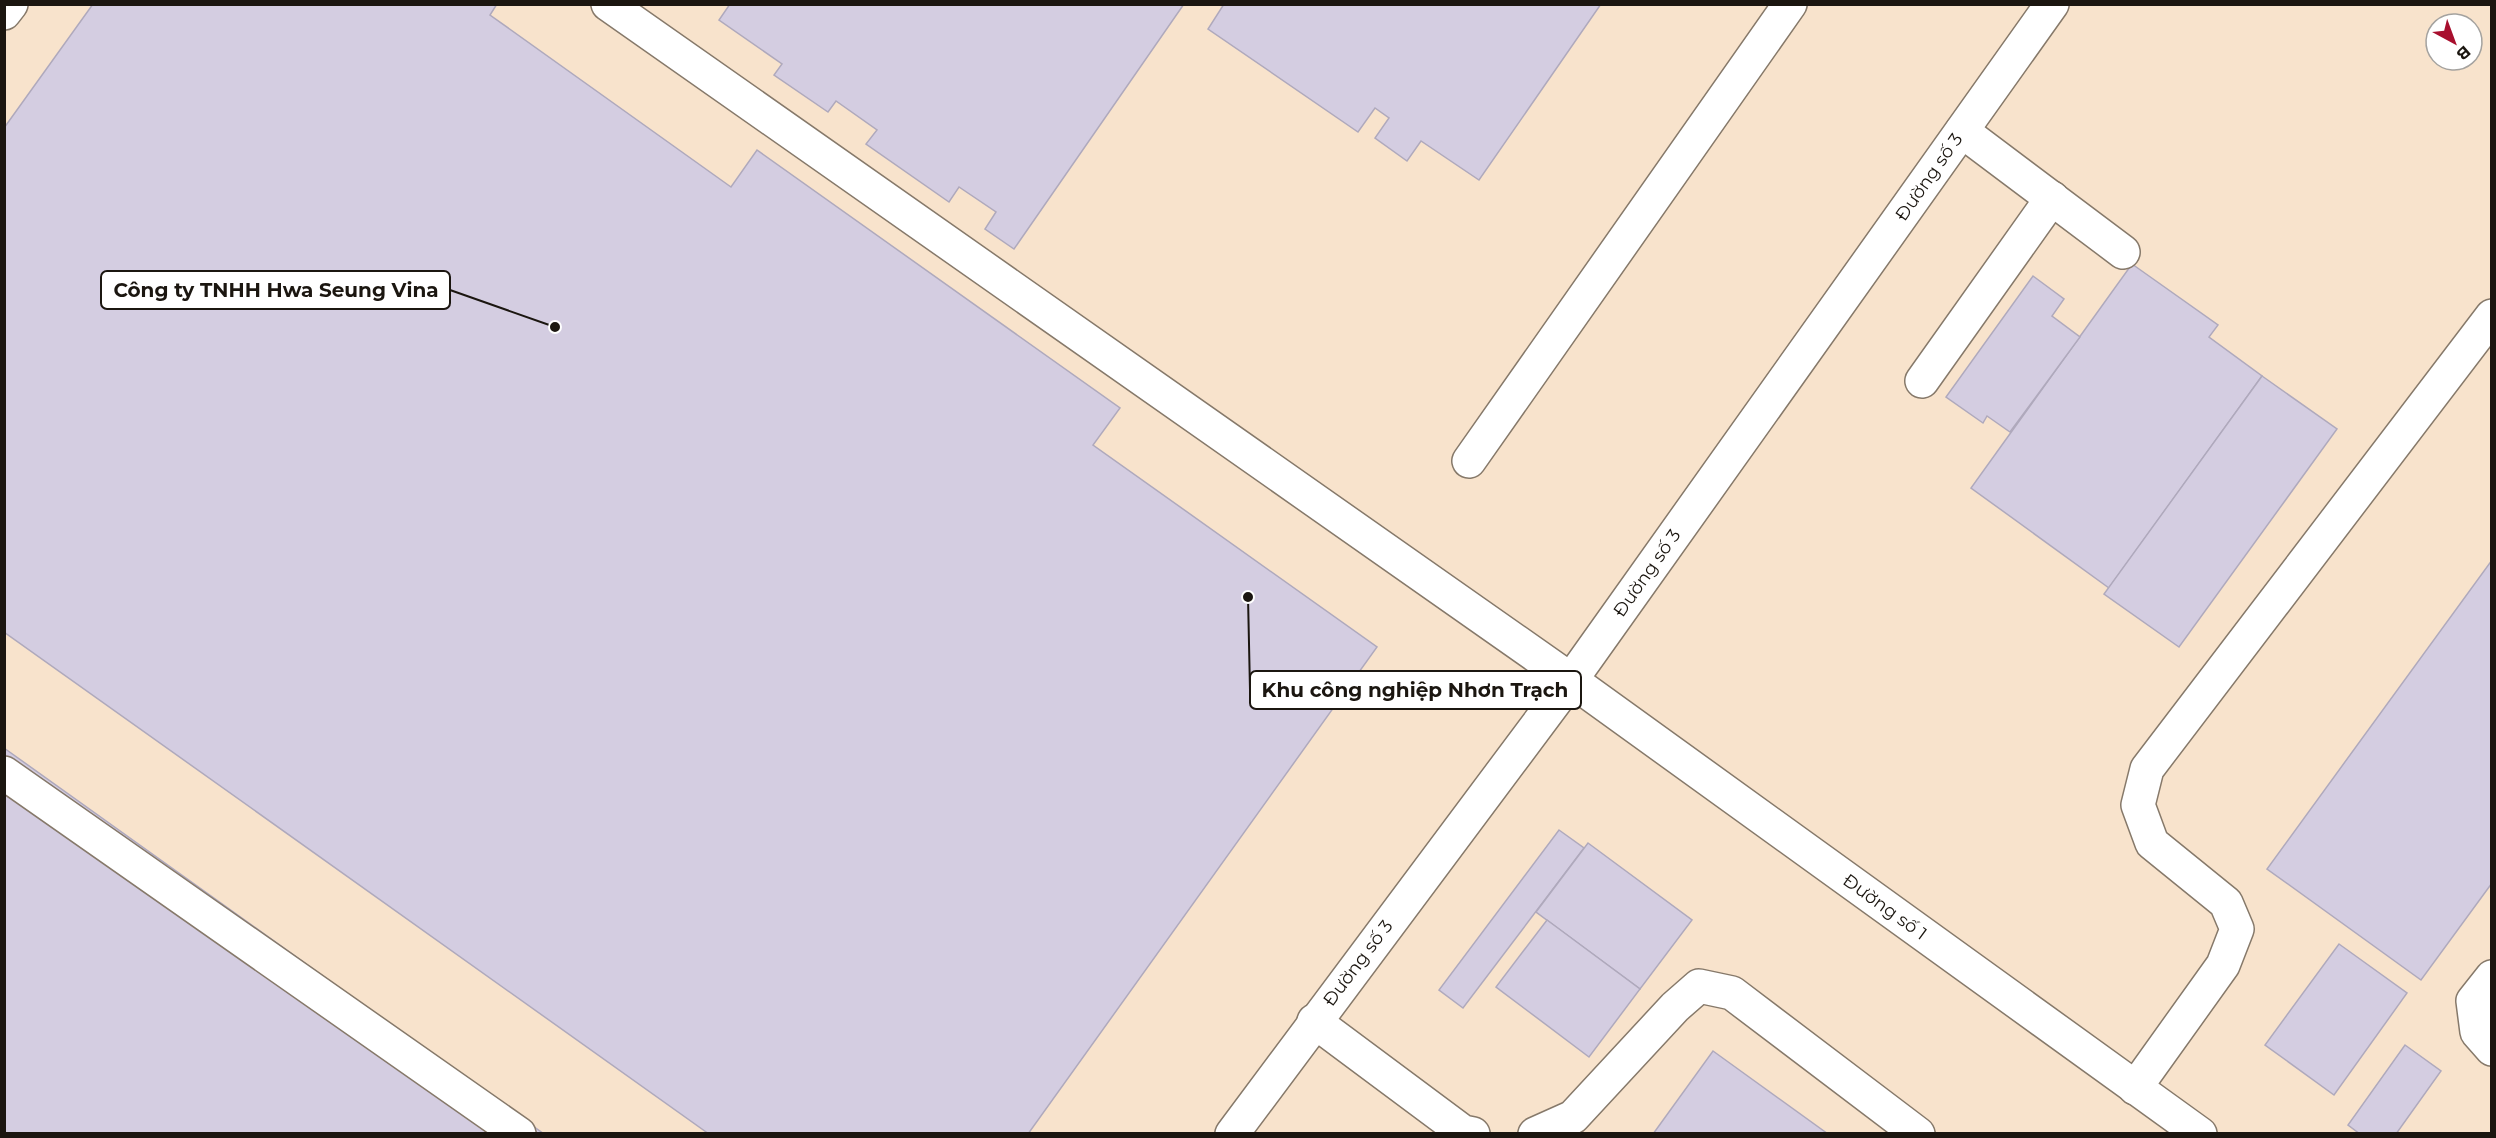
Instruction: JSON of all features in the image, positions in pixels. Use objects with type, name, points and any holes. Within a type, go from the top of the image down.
[{"type":"street","points":[[4,13],[11,4]]},
{"type":"street","name":"Đường số 1","points":[[608,4],[1571,680],[2200,1134]]},
{"type":"street","points":[[1469,461],[1790,4]]},
{"type":"street","name":"Đường số 3","points":[[1232,1134],[1314,1021],[1571,680],[2052,4]]},
{"type":"street","points":[[1962,131],[2123,252]]},
{"type":"street","points":[[1922,381],[2052,198]]},
{"type":"street","points":[[2135,1088],[2223,965],[2237,929],[2226,903],[2152,843],[2138,805],[2147,769],[2492,316]]},
{"type":"street","points":[[4,773],[519,1134]]},
{"type":"street","points":[[2492,977],[2473,1001],[2477,1032],[2492,1049]]},
{"type":"street","points":[[1535,1134],[1573,1117],[1674,1007],[1699,986],[1732,993],[1918,1134]]},
{"type":"street","points":[[1314,1021],[1463,1132],[1473,1134]]},
{"type":"shaded area","points":[[5,5],[2491,5],[2491,1133],[5,1134]]},
{"type":"building","points":[[93,4],[497,4],[490,15],[731,187],[757,150],[1120,408],[1093,445],[1377,647],[1028,1134],[709,1134],[4,632],[4,128]]},
{"type":"building","points":[[730,4],[1184,4],[1014,249],[985,229],[996,212],[959,187],[949,202],[866,144],[877,130],[836,101],[828,112],[774,75],[782,64],[719,20]]},
{"type":"building","points":[[1224,4],[1601,4],[1479,180],[1421,141],[1407,161],[1375,138],[1389,118],[1375,108],[1358,132],[1208,29]]},
{"type":"building","points":[[2132,264],[2218,325],[2209,337],[2262,376],[2109,588],[1971,488]]},
{"type":"building","points":[[2033,276],[2064,299],[2052,316],[2080,337],[2010,432],[1987,416],[1983,423],[1946,397]]},
{"type":"building","points":[[2262,376],[2337,429],[2179,647],[2104,594]]},
{"type":"building","points":[[2492,560],[2492,883],[2421,980],[2267,869]]},
{"type":"building","points":[[4,748],[544,1134],[4,1134]]},
{"type":"building","points":[[1559,830],[1584,848],[1463,1008],[1439,990]]},
{"type":"building","points":[[1588,843],[1692,920],[1640,989],[1536,912]]},
{"type":"building","points":[[1547,920],[1640,989],[1589,1057],[1496,987]]},
{"type":"building","points":[[2339,944],[2407,993],[2334,1095],[2265,1045]]},
{"type":"building","points":[[2405,1045],[2441,1071],[2396,1134],[2360,1134],[2348,1125]]},
{"type":"building","points":[[1713,1051],[1828,1134],[1653,1134]]},
{"type":"place","name":"Công ty TNHH Hwa Seung Vina","points":[[555,327]]},
{"type":"place","name":"Khu công nghiệp Nhơn Trạch","points":[[1248,597]]}]
